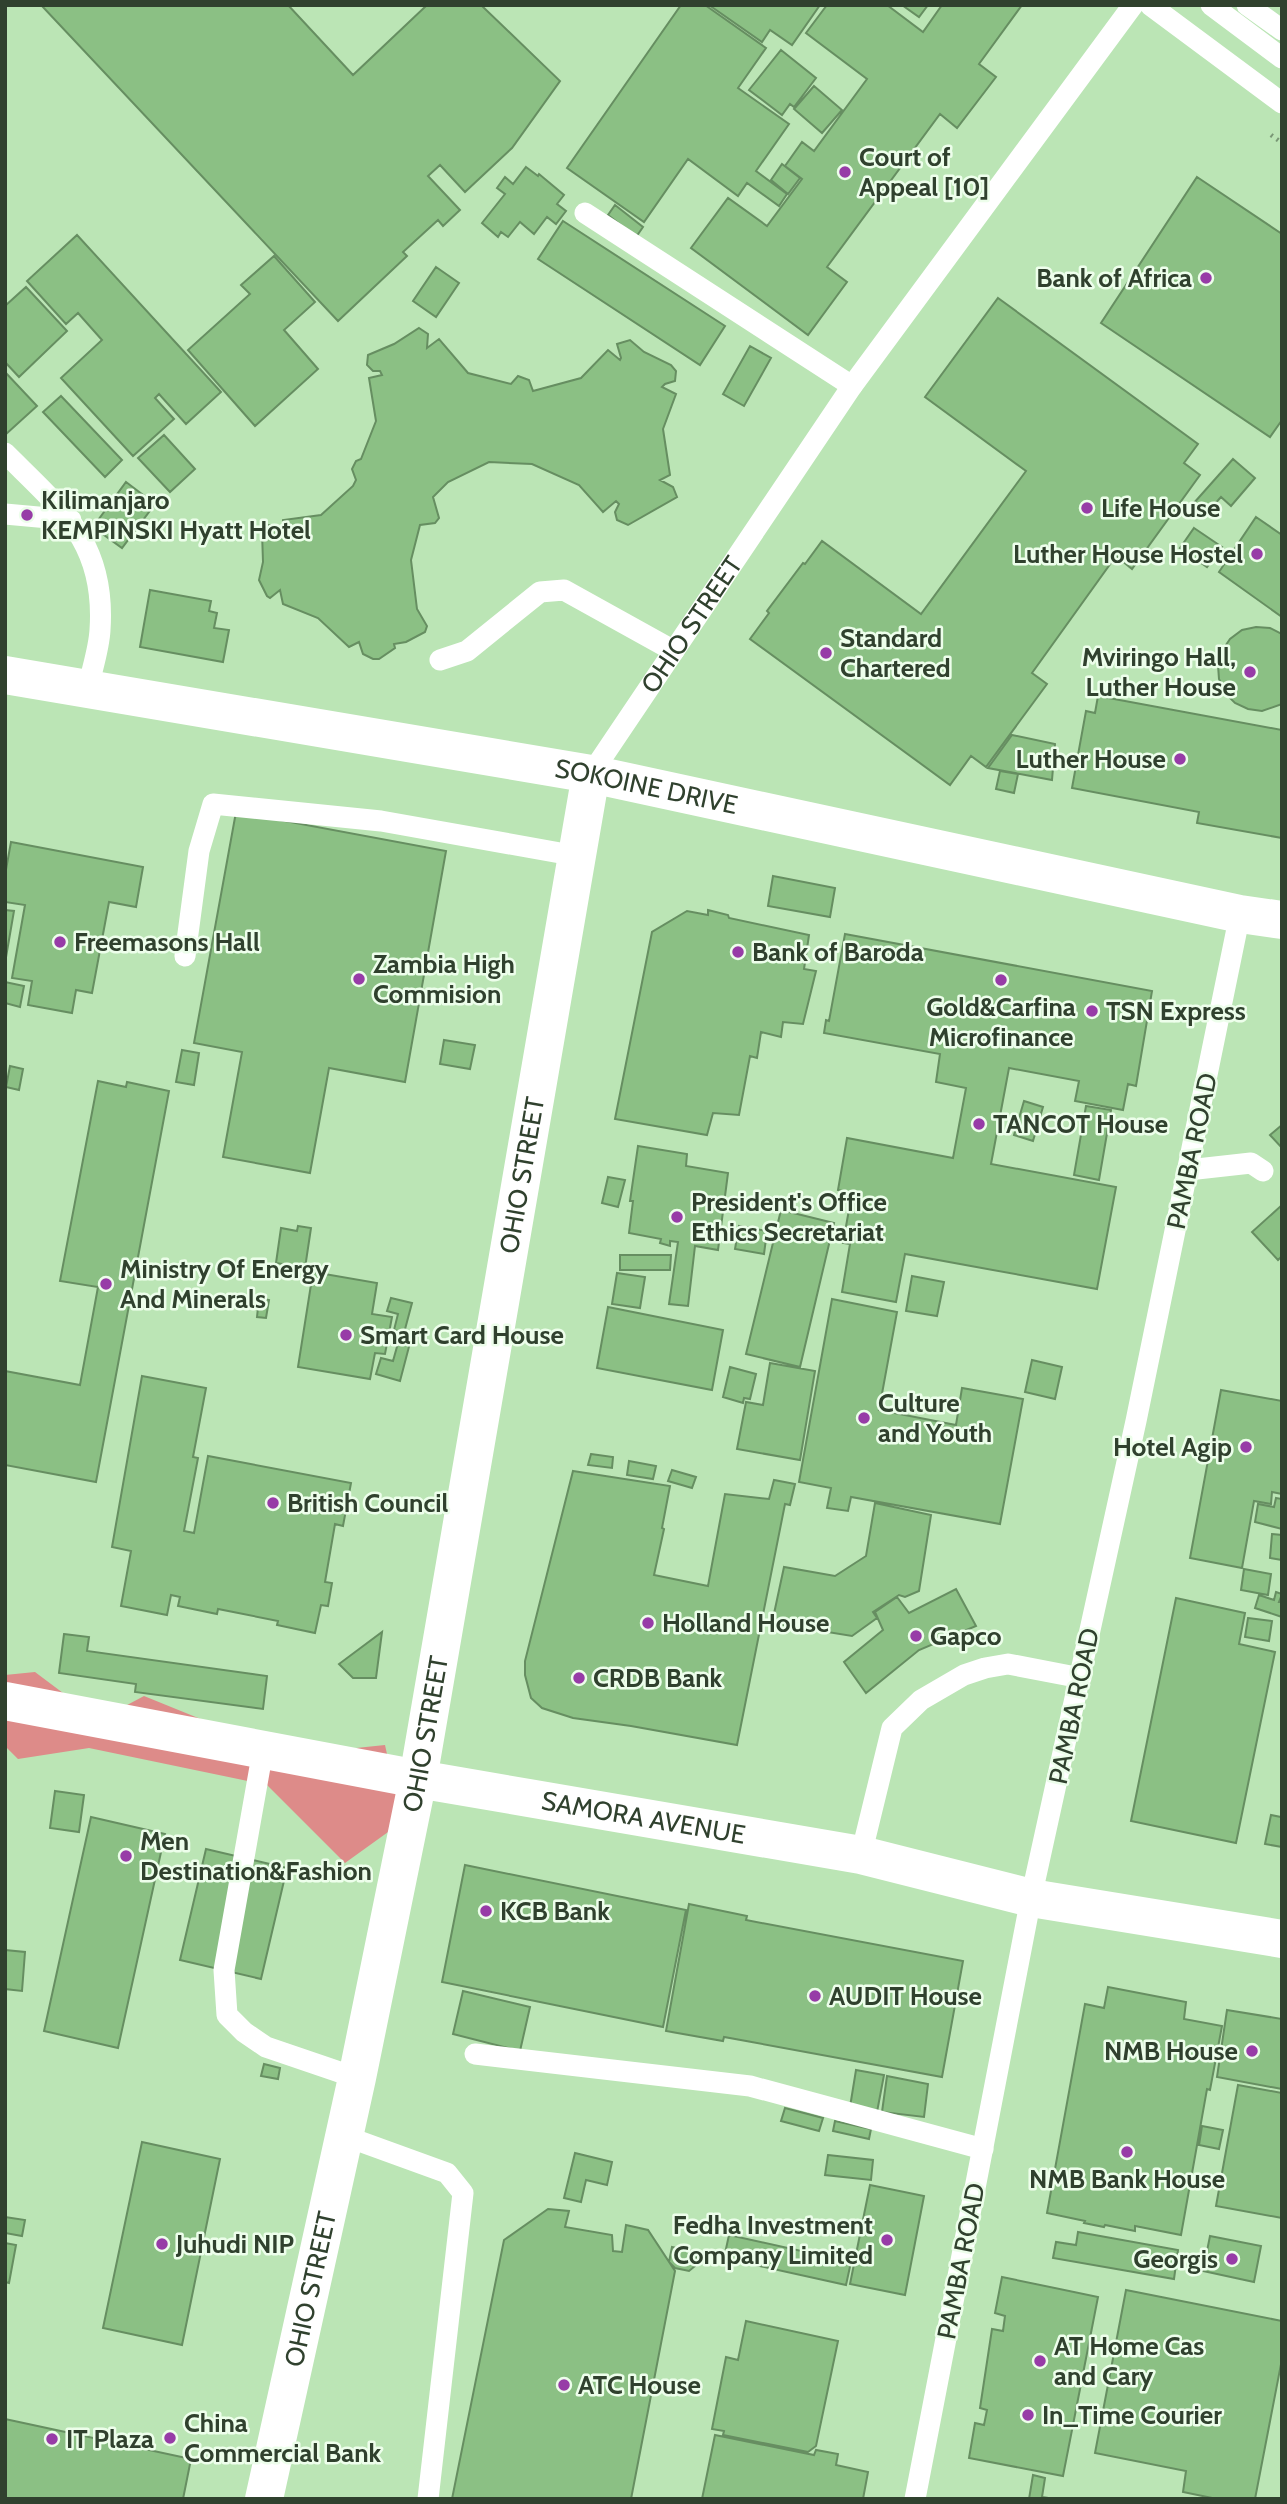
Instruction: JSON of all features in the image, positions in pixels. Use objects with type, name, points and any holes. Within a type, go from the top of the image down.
[{"type":"street","name":"SOKOINE DRIVE","points":[[5,675],[591,774],[1240,914],[1282,920]]},
{"type":"street","name":"OHIO STREET","points":[[264,2499],[345,2136],[418,1779],[591,774]]},
{"type":"street","name":"SAMORA AVENUE","points":[[5,1702],[418,1779],[861,1855],[1031,1898],[1282,1939]]},
{"type":"lane","name":"OHIO STREET","points":[[591,774],[852,386],[1133,5]]},
{"type":"lane","points":[[1150,5],[1282,103]]},
{"type":"lane","points":[[1211,5],[1282,58]]},
{"type":"lane","points":[[1247,5],[1282,30]]},
{"type":"lane","points":[[585,213],[852,386]]},
{"type":"lane","points":[[5,453],[71,520],[87,547],[97,576],[100,630],[89,688]]},
{"type":"lane","points":[[5,514],[71,520]]},
{"type":"lane","points":[[440,660],[467,651],[540,592],[564,590],[674,651]]},
{"type":"lane","points":[[185,956],[199,850],[212,804],[381,821],[577,856]]},
{"type":"lane","name":"PAMBA ROAD","points":[[915,2499],[1031,1898],[1081,1678],[1240,914]]},
{"type":"lane","points":[[1188,1170],[1251,1163],[1263,1171]]},
{"type":"lane","points":[[861,1855],[892,1728],[906,1712],[964,1675],[985,1668],[1009,1664],[1081,1678]]},
{"type":"lane","points":[[263,1750],[224,1970],[227,2015],[244,2032],[266,2047],[357,2078]]},
{"type":"lane","points":[[475,2054],[750,2086],[983,2149]]},
{"type":"lane","points":[[345,2136],[447,2173],[463,2193],[428,2499]]},
{"type":"shaded area","points":[[35,1672],[99,1720],[144,1696],[289,1755],[385,1745],[402,1822],[345,1863],[267,1785],[89,1748],[18,1759],[5,1746],[5,1675]]},
{"type":"building","points":[[41,5],[288,5],[353,75],[427,5],[481,5],[560,81],[512,148],[465,192],[440,165],[428,176],[460,210],[443,226],[438,220],[403,252],[407,256],[338,321]]},
{"type":"building","points":[[681,5],[705,5],[766,48],[738,88],[789,124],[756,171],[787,194],[779,206],[747,183],[738,196],[688,159],[644,222],[567,168]]},
{"type":"building","points":[[709,5],[820,5],[792,45],[770,30],[762,42]]},
{"type":"building","name":"Court of Appeal [10]","points":[[827,5],[887,5],[923,32],[942,5],[1022,5],[979,64],[996,77],[957,128],[940,114],[827,267],[847,282],[808,335],[691,248],[728,198],[767,226],[802,179],[785,166],[802,142],[814,151],[867,79],[806,33]]},
{"type":"building","points":[[902,5],[928,5],[919,17]]},
{"type":"building","points":[[781,50],[816,78],[794,107],[790,104],[782,115],[749,90]]},
{"type":"building","points":[[814,86],[842,110],[822,133],[794,109]]},
{"type":"building","points":[[782,164],[800,178],[788,194],[771,180]]},
{"type":"building","points":[[526,167],[564,195],[557,204],[566,211],[556,224],[547,217],[534,234],[520,222],[508,237],[501,232],[498,237],[482,223],[505,194],[497,188],[505,177],[513,184]]},
{"type":"building","name":"Bank of Africa","points":[[1197,177],[1282,234],[1282,420],[1270,437],[1101,323]]},
{"type":"building","points":[[615,205],[643,227],[636,237],[608,215]]},
{"type":"building","points":[[563,221],[725,326],[700,365],[538,259]]},
{"type":"building","points":[[77,235],[221,392],[186,424],[159,394],[155,398],[174,419],[133,456],[61,378],[102,340],[78,313],[66,324],[27,281]]},
{"type":"building","points":[[274,256],[315,302],[284,330],[318,369],[255,426],[188,350],[250,294],[241,285]]},
{"type":"building","points":[[436,267],[459,283],[436,317],[413,301]]},
{"type":"building","points":[[26,287],[67,331],[19,377],[5,362],[5,306]]},
{"type":"building","name":"Life House","points":[[998,298],[1198,444],[1184,463],[1200,475],[1132,569],[1116,556],[1032,673],[1047,684],[986,767],[971,756],[950,785],[750,639],[769,613],[767,611],[822,541],[921,614],[1026,471],[925,397]]},
{"type":"building","points":[[419,328],[428,334],[427,348],[439,339],[468,373],[511,384],[518,376],[529,380],[533,391],[581,378],[608,350],[620,360],[617,344],[630,340],[644,352],[671,365],[676,371],[675,381],[662,387],[676,394],[663,429],[670,475],[660,480],[673,487],[677,497],[628,525],[617,520],[615,512],[619,504],[616,501],[603,512],[579,485],[532,464],[489,462],[448,482],[433,497],[439,518],[435,523],[420,525],[411,560],[417,609],[427,626],[425,632],[406,642],[394,644],[395,648],[379,659],[373,659],[363,654],[359,642],[349,647],[318,618],[283,604],[280,590],[270,598],[267,596],[259,580],[263,562],[262,532],[269,525],[273,525],[284,534],[283,520],[321,515],[353,486],[356,480],[352,469],[356,461],[361,459],[376,421],[369,378],[382,375],[380,371],[373,371],[367,365],[368,355],[394,344]]},
{"type":"building","points":[[750,346],[771,358],[744,406],[723,394]]},
{"type":"building","points":[[5,372],[37,406],[5,435]]},
{"type":"building","points":[[61,396],[122,460],[105,477],[43,412]]},
{"type":"building","points":[[164,435],[195,469],[170,492],[138,458]]},
{"type":"building","points":[[1233,459],[1255,478],[1231,506],[1221,497],[1205,515],[1193,504]]},
{"type":"building","points":[[126,482],[155,504],[122,548],[93,527]]},
{"type":"building","name":"Luther House Hostel","points":[[1256,517],[1282,535],[1282,617],[1219,572]]},
{"type":"building","points":[[1194,528],[1222,547],[1207,567],[1180,548]]},
{"type":"building","points":[[150,590],[211,601],[209,611],[217,613],[214,628],[229,630],[223,662],[140,647]]},
{"type":"building","name":"Mviringo Hall, Luther House","points":[[1270,628],[1282,634],[1282,704],[1262,711],[1235,703],[1225,693],[1219,679],[1218,665],[1222,651],[1230,639],[1242,630]]},
{"type":"building","name":"Luther House","points":[[1098,696],[1282,730],[1282,838],[1197,823],[1199,812],[1072,788],[1086,711],[1095,713]]},
{"type":"building","points":[[1012,735],[1055,744],[1052,780],[988,768]]},
{"type":"building","points":[[1000,771],[1018,774],[1014,793],[996,789]]},
{"type":"building","points":[[236,812],[446,851],[405,1082],[329,1068],[310,1173],[223,1157],[242,1052],[194,1043]]},
{"type":"building","name":"Freemasons Hall","points":[[11,842],[143,867],[136,907],[109,902],[92,993],[76,990],[72,1013],[28,1005],[32,981],[12,978],[25,905],[5,902],[5,875]]},
{"type":"building","points":[[773,876],[835,888],[830,917],[768,906]]},
{"type":"building","points":[[5,910],[14,911],[5,963]]},
{"type":"building","points":[[708,910],[728,915],[729,918],[809,935],[804,969],[816,971],[803,1024],[783,1022],[781,1037],[761,1032],[757,1058],[750,1056],[739,1115],[713,1113],[707,1135],[615,1119],[652,932],[687,911],[708,915]]},
{"type":"building","name":"TANCOT House","points":[[845,934],[1152,991],[1136,1086],[1128,1084],[1123,1110],[1075,1101],[1079,1081],[1009,1068],[991,1164],[1116,1187],[1097,1289],[905,1254],[896,1302],[842,1292],[850,1244],[843,1243],[852,1193],[838,1190],[847,1138],[953,1158],[966,1088],[936,1082],[940,1054],[824,1033],[826,1020],[829,1021]]},
{"type":"building","points":[[5,982],[24,986],[20,1007],[5,1003]]},
{"type":"building","points":[[444,1040],[475,1045],[470,1069],[440,1064]]},
{"type":"building","points":[[182,1050],[199,1053],[194,1085],[176,1082]]},
{"type":"building","points":[[10,1066],[23,1069],[19,1090],[6,1087]]},
{"type":"building","name":"Ministry Of Energy And Minerals","points":[[98,1081],[126,1087],[127,1082],[169,1091],[96,1482],[5,1465],[5,1371],[80,1385],[98,1287],[60,1281]]},
{"type":"building","points":[[1024,1101],[1043,1107],[1033,1141],[1014,1135]]},
{"type":"building","points":[[1086,1106],[1111,1110],[1099,1180],[1074,1175]]},
{"type":"building","points":[[1282,1125],[1282,1148],[1270,1135]]},
{"type":"building","name":"President's Office Ethics Secretariat","points":[[638,1146],[687,1154],[686,1166],[728,1173],[718,1250],[695,1246],[688,1306],[669,1304],[678,1242],[670,1241],[670,1246],[660,1243],[661,1239],[629,1233],[633,1201],[630,1201]]},
{"type":"building","points":[[608,1177],[625,1180],[618,1207],[602,1203]]},
{"type":"building","points":[[1282,1205],[1282,1256],[1278,1260],[1252,1232]]},
{"type":"building","points":[[781,1210],[834,1223],[800,1367],[746,1354]]},
{"type":"building","points":[[298,1226],[311,1228],[305,1268],[276,1263],[281,1228],[297,1231]]},
{"type":"building","points":[[739,1226],[767,1231],[764,1254],[735,1249]]},
{"type":"building","points":[[620,1255],[671,1255],[670,1270],[620,1270]]},
{"type":"building","name":"Smart Card House","points":[[313,1272],[377,1283],[372,1314],[392,1317],[385,1354],[375,1353],[370,1379],[298,1367]]},
{"type":"building","name":"President's Office Ethics Secretariat","points":[[617,1273],[645,1277],[640,1308],[612,1304]]},
{"type":"building","points":[[912,1276],[944,1282],[937,1316],[906,1311]]},
{"type":"building","points":[[259,1298],[269,1300],[266,1318],[257,1317]]},
{"type":"building","points":[[391,1298],[412,1303],[404,1333],[394,1330],[398,1314],[387,1311]]},
{"type":"building","name":"Culture and Youth","points":[[832,1299],[897,1312],[879,1410],[956,1425],[962,1388],[1023,1399],[1000,1524],[851,1497],[848,1511],[827,1508],[831,1488],[799,1482]]},
{"type":"building","name":"President's Office Ethics Secretariat","points":[[608,1307],[723,1330],[712,1390],[597,1368]]},
{"type":"building","points":[[400,1336],[411,1339],[400,1381],[376,1374],[381,1358],[393,1361]]},
{"type":"building","points":[[1032,1360],[1062,1367],[1055,1399],[1025,1392]]},
{"type":"building","points":[[770,1363],[815,1371],[800,1460],[737,1449],[746,1402],[763,1405]]},
{"type":"building","points":[[730,1367],[756,1374],[750,1399],[744,1398],[743,1403],[723,1397]]},
{"type":"building","name":"British Council","points":[[142,1376],[206,1388],[193,1457],[198,1458],[184,1531],[194,1533],[208,1456],[351,1483],[343,1526],[335,1524],[325,1582],[332,1583],[328,1606],[321,1605],[315,1633],[277,1625],[278,1621],[218,1609],[217,1614],[178,1606],[180,1597],[171,1595],[167,1615],[121,1606],[131,1551],[112,1547]]},
{"type":"building","name":"Hotel Agip","points":[[1221,1390],[1282,1401],[1282,1494],[1272,1492],[1271,1504],[1254,1501],[1242,1568],[1190,1558]]},
{"type":"building","points":[[591,1454],[613,1457],[612,1468],[588,1465]]},
{"type":"building","points":[[629,1461],[656,1466],[653,1479],[627,1475]]},
{"type":"building","points":[[672,1470],[696,1477],[692,1488],[668,1481]]},
{"type":"building","name":"Holland House","points":[[573,1471],[670,1486],[654,1575],[708,1586],[725,1494],[769,1499],[774,1480],[795,1484],[790,1505],[785,1504],[737,1745],[573,1718],[542,1708],[531,1698],[525,1675],[525,1661]]},
{"type":"building","points":[[1276,1498],[1282,1499],[1282,1529],[1255,1522],[1258,1504],[1274,1507]]},
{"type":"building","points":[[875,1503],[931,1515],[919,1591],[905,1597],[899,1595],[873,1612],[877,1618],[852,1636],[772,1623],[784,1567],[835,1576],[866,1556]]},
{"type":"building","points":[[1272,1534],[1282,1535],[1282,1560],[1270,1558]]},
{"type":"building","points":[[1244,1569],[1271,1574],[1268,1595],[1241,1590]]},
{"type":"building","points":[[956,1589],[976,1626],[919,1650],[866,1693],[844,1662],[883,1630],[875,1612],[897,1597],[909,1613]]},
{"type":"building","points":[[1276,1592],[1282,1594],[1279,1602],[1282,1602],[1282,1617],[1255,1608],[1259,1595],[1274,1600]]},
{"type":"building","points":[[1176,1598],[1245,1613],[1239,1644],[1275,1652],[1236,1843],[1131,1821]]},
{"type":"building","points":[[1248,1618],[1272,1621],[1269,1641],[1245,1637]]},
{"type":"building","points":[[382,1632],[376,1678],[353,1678],[339,1664]]},
{"type":"building","points":[[64,1634],[89,1637],[87,1651],[267,1676],[263,1709],[135,1692],[136,1684],[59,1673]]},
{"type":"building","points":[[55,1791],[84,1795],[79,1832],[50,1828]]},
{"type":"building","points":[[1282,1812],[1282,1847],[1265,1844],[1271,1815],[1281,1817]]},
{"type":"building","points":[[91,1817],[165,1834],[118,2048],[44,2031]]},
{"type":"building","points":[[206,1849],[287,1868],[261,1979],[180,1960]]},
{"type":"building","points":[[465,1865],[686,1910],[663,2027],[442,1982]]},
{"type":"building","name":"AUDIT House","points":[[689,1904],[747,1916],[746,1920],[963,1961],[942,2077],[724,2037],[723,2041],[666,2031]]},
{"type":"building","points":[[5,1950],[25,1952],[22,1991],[5,1989]]},
{"type":"building","name":"NMB Bank House","points":[[1108,1987],[1186,2002],[1184,2019],[1222,2026],[1210,2090],[1207,2089],[1181,2235],[1135,2226],[1135,2231],[1105,2225],[1104,2227],[1047,2213],[1085,2004],[1104,2008]]},
{"type":"building","points":[[463,1991],[530,2007],[520,2051],[453,2034]]},
{"type":"building","name":"NMB House","points":[[1227,2010],[1282,2019],[1282,2089],[1217,2077]]},
{"type":"building","points":[[264,2064],[280,2068],[278,2079],[261,2076]]},
{"type":"building","points":[[856,2070],[884,2075],[877,2112],[850,2107]]},
{"type":"building","points":[[887,2076],[928,2084],[924,2117],[882,2112]]},
{"type":"building","points":[[1238,2085],[1282,2093],[1282,2218],[1216,2206]]},
{"type":"building","points":[[785,2108],[823,2118],[819,2131],[781,2121]]},
{"type":"building","points":[[835,2121],[871,2129],[869,2139],[833,2131]]},
{"type":"building","points":[[1202,2126],[1223,2130],[1219,2149],[1199,2145]]},
{"type":"building","name":"Juhudi NIP","points":[[142,2142],[220,2159],[182,2345],[103,2328]]},
{"type":"building","points":[[575,2153],[612,2162],[607,2185],[586,2180],[581,2202],[564,2198]]},
{"type":"building","points":[[828,2155],[873,2160],[871,2180],[825,2175]]},
{"type":"building","name":"Fedha Investment Company Limited","points":[[870,2185],[924,2196],[905,2295],[850,2284]]},
{"type":"building","name":"ATC House","points":[[548,2209],[569,2211],[565,2227],[612,2235],[613,2251],[622,2252],[626,2225],[648,2230],[675,2271],[631,2499],[452,2499],[504,2240]]},
{"type":"building","points":[[5,2217],[25,2220],[22,2236],[5,2233]]},
{"type":"building","points":[[1078,2232],[1178,2250],[1174,2279],[1053,2258],[1056,2242],[1076,2245]]},
{"type":"building","points":[[729,2235],[851,2262],[846,2285],[724,2258]]},
{"type":"building","name":"Georgis","points":[[1210,2236],[1261,2246],[1254,2282],[1203,2271]]},
{"type":"building","points":[[5,2243],[16,2245],[9,2283],[5,2282]]},
{"type":"building","points":[[672,2247],[697,2252],[695,2266],[689,2271],[675,2268],[669,2262]]},
{"type":"building","points":[[1002,2277],[1098,2297],[1063,2476],[969,2458],[975,2423],[984,2425],[987,2410],[980,2408],[992,2329],[1003,2331],[1005,2316],[995,2313]]},
{"type":"building","points":[[1126,2290],[1282,2321],[1282,2359],[1255,2499],[1217,2499],[1183,2492],[1186,2471],[1095,2453]]},
{"type":"building","points":[[746,2321],[838,2341],[816,2446],[808,2452],[723,2435],[724,2431],[712,2429],[726,2357],[738,2360]]},
{"type":"building","name":"IT Plaza","points":[[5,2419],[191,2459],[183,2499],[5,2499]]},
{"type":"building","points":[[715,2435],[814,2455],[816,2450],[838,2454],[836,2465],[868,2472],[863,2499],[702,2499]]},
{"type":"building","points":[[1033,2475],[1045,2478],[1042,2497],[1055,2499],[1029,2499]]},
{"type":"place","name":"Court of Appeal [10]","points":[[845,172]]},
{"type":"place","name":"Bank of Africa","points":[[1206,278]]},
{"type":"place","name":"Life House","points":[[1087,508]]},
{"type":"place","name":"Kilimanjaro KEMPINSKI Hyatt Hotel","points":[[27,515]]},
{"type":"place","name":"Luther House Hostel","points":[[1257,554]]},
{"type":"place","name":"Standard Chartered","points":[[826,653]]},
{"type":"place","name":"Mviringo Hall, Luther House","points":[[1250,672]]},
{"type":"place","name":"Luther House","points":[[1180,759]]},
{"type":"place","name":"Freemasons Hall","points":[[60,942]]},
{"type":"place","name":"Bank of Baroda","points":[[738,952]]},
{"type":"place","name":"Zambia High Commision","points":[[359,979]]},
{"type":"place","name":"Gold&Carfina Microfinance","points":[[1001,980]]},
{"type":"place","name":"TSN Express","points":[[1092,1011]]},
{"type":"place","name":"TANCOT House","points":[[979,1124]]},
{"type":"place","name":"President's Office Ethics Secretariat","points":[[677,1217]]},
{"type":"place","name":"Ministry Of Energy And Minerals","points":[[106,1284]]},
{"type":"place","name":"Smart Card House","points":[[346,1335]]},
{"type":"place","name":"Culture and Youth","points":[[864,1418]]},
{"type":"place","name":"Hotel Agip","points":[[1246,1447]]},
{"type":"place","name":"British Council","points":[[273,1503]]},
{"type":"place","name":"Holland House","points":[[648,1623]]},
{"type":"place","name":"Gapco","points":[[916,1636]]},
{"type":"place","name":"CRDB Bank","points":[[579,1678]]},
{"type":"place","name":"Men Destination&Fashion","points":[[126,1856]]},
{"type":"place","name":"KCB Bank","points":[[486,1911]]},
{"type":"place","name":"AUDIT House","points":[[815,1996]]},
{"type":"place","name":"NMB House","points":[[1252,2051]]},
{"type":"place","name":"NMB Bank House","points":[[1127,2152]]},
{"type":"place","name":"Fedha Investment Company Limited","points":[[887,2240]]},
{"type":"place","name":"Juhudi NIP","points":[[162,2244]]},
{"type":"place","name":"Georgis","points":[[1232,2259]]},
{"type":"place","name":"AT Home Cas and Cary","points":[[1040,2361]]},
{"type":"place","name":"ATC House","points":[[564,2385]]},
{"type":"place","name":"In_Time Courier","points":[[1028,2415]]},
{"type":"place","name":"China Commercial Bank","points":[[170,2438]]},
{"type":"place","name":"IT Plaza","points":[[52,2439]]}]
